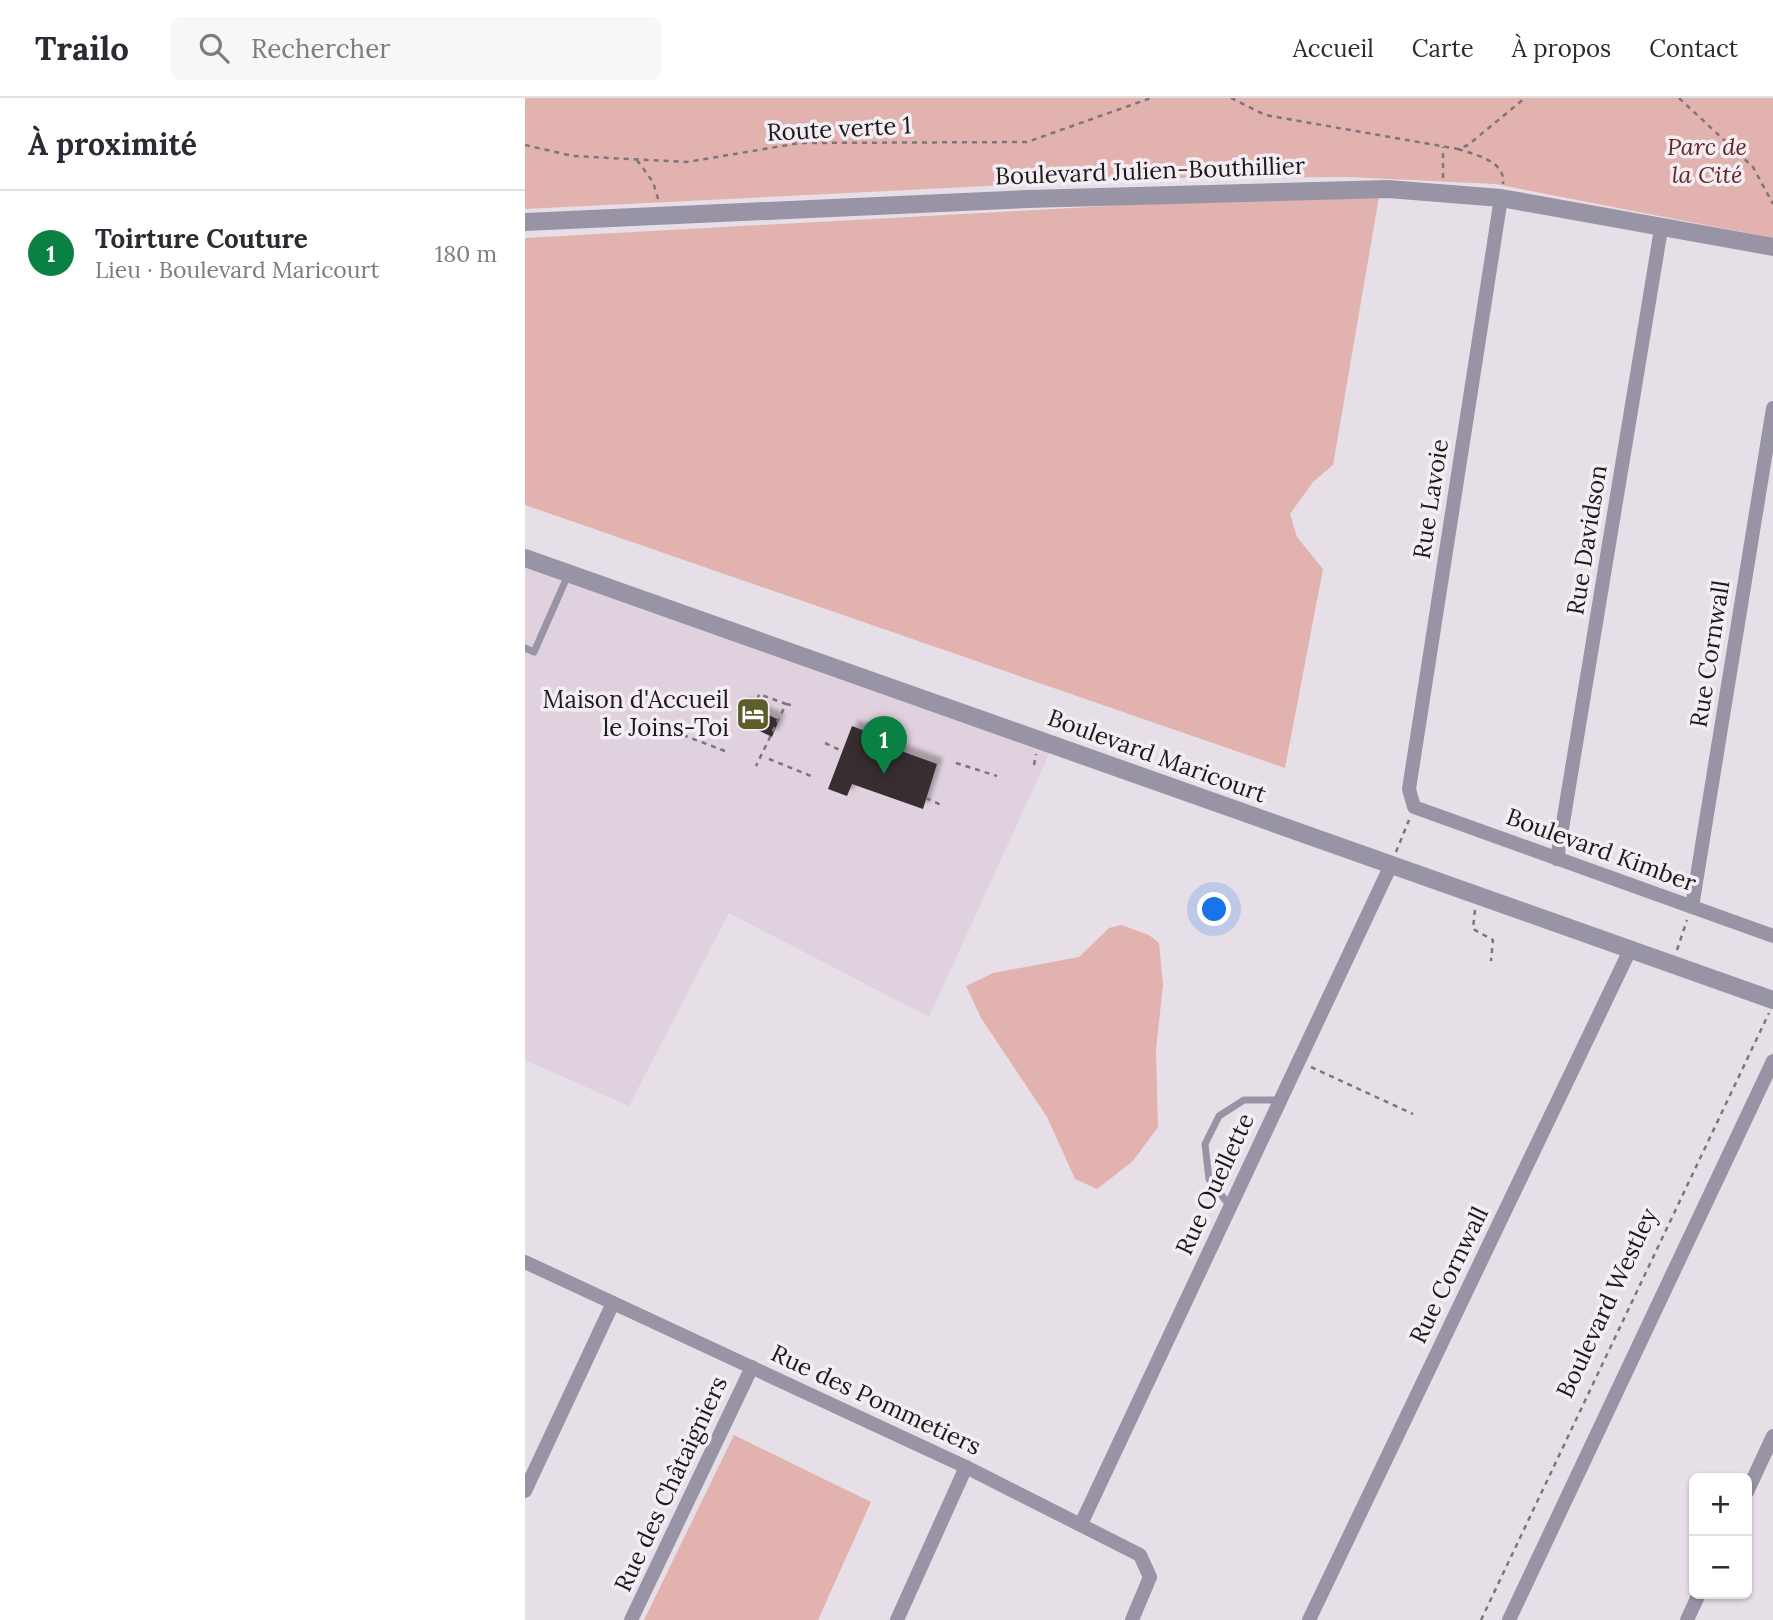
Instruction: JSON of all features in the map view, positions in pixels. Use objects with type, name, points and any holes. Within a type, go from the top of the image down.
[{"type":"street","name":"Boulevard Julien-Bouthillier","points":[[525,222],[1388,188],[1501,198],[1661,229],[1773,247]]},
{"type":"street","name":"Rue Lavoie","points":[[1412,812],[1409,789],[1501,198]]},
{"type":"street","name":"Rue Davidson","points":[[1557,859],[1661,229]]},
{"type":"street","name":"Rue Cornwall","points":[[1690,912],[1773,408]]},
{"type":"street","name":"Boulevard Maricourt","points":[[525,558],[1773,1002]]},
{"type":"street","name":"Boulevard Kimber","points":[[1412,812],[1557,859],[1690,912],[1773,936]]},
{"type":"street","name":"Rue Ouellette","points":[[1081,1524],[1391,865]]},
{"type":"street","name":"Rue Cornwall","points":[[1309,1620],[1630,950]]},
{"type":"street","name":"Boulevard Westley","points":[[1509,1620],[1773,1061]]},
{"type":"street","name":"Rue des Pommetiers","points":[[525,1262],[966,1467],[1140,1555],[1150,1577],[1132,1620]]},
{"type":"street","points":[[525,1491],[613,1303]]},
{"type":"street","name":"Rue des Châtaigniers","points":[[631,1620],[752,1367]]},
{"type":"street","points":[[1752,1481],[1773,1436]]},
{"type":"street","points":[[897,1620],[966,1467]]},
{"type":"street","points":[[1687,1620],[1697,1599]]},
{"type":"lane","points":[[525,648],[534,652],[569,573]]},
{"type":"lane","points":[[1229,1205],[1209,1179],[1206,1144],[1219,1116],[1244,1100],[1279,1100]]},
{"type":"path","name":"Route verte 1","points":[[525,145],[573,156],[709,161],[800,143],[1027,142],[1151,98]]},
{"type":"path","points":[[1231,98],[1265,115],[1458,149],[1495,164],[1504,178],[1501,198]]},
{"type":"path","points":[[1458,149],[1468,145],[1525,98]]},
{"type":"path","points":[[1679,98],[1753,167],[1773,204]]},
{"type":"path","points":[[1442,193],[1443,146]]},
{"type":"path","points":[[637,160],[659,193],[660,216]]},
{"type":"path","points":[[755,709],[759,694],[795,706]]},
{"type":"path","points":[[756,766],[786,704]]},
{"type":"path","points":[[683,735],[725,751]]},
{"type":"path","points":[[825,743],[842,751]]},
{"type":"path","points":[[769,759],[811,776]]},
{"type":"path","points":[[956,763],[997,776]]},
{"type":"path","points":[[926,798],[941,805]]},
{"type":"path","points":[[1406,841],[1403,834],[1412,812]]},
{"type":"path","points":[[1396,836],[1403,834]]},
{"type":"path","points":[[1476,895],[1473,929],[1493,940],[1491,961]]},
{"type":"path","points":[[1688,954],[1676,949],[1690,912]]},
{"type":"path","name":"Boulevard Westley","points":[[1481,1620],[1773,1002]]},
{"type":"path","points":[[1298,1061],[1413,1114]]},
{"type":"shaded area","points":[[525,565],[1051,750],[929,1017],[729,913],[629,1106],[525,1060]]},
{"type":"green space","name":"Parc de la Cité","points":[[525,98],[1773,98],[1773,238],[1495,184],[1348,177],[1149,178],[525,209]]},
{"type":"green space","points":[[1380,191],[1333,465],[1313,482],[1290,514],[1297,537],[1323,569],[1285,768],[525,505],[525,238]]},
{"type":"green space","points":[[1121,925],[1149,935],[1159,943],[1163,985],[1156,1050],[1158,1127],[1133,1161],[1097,1189],[1075,1179],[1047,1117],[981,1018],[966,986],[993,973],[1079,957],[1109,928]]},
{"type":"green space","points":[[734,1435],[871,1502],[818,1620],[644,1620]]},
{"type":"building","name":"Maison d'Accueil le Joins-Toi","points":[[744,703],[779,720],[772,737],[737,720]]},
{"type":"building","points":[[852,726],[870,733],[868,739],[937,764],[923,809],[852,784],[847,796],[828,789]]},
{"type":"place","name":"Maison d'Accueil le Joins-Toi","points":[[753,714]]},
{"type":"place","name":"Toirture Couture","points":[[884,774]]}]
